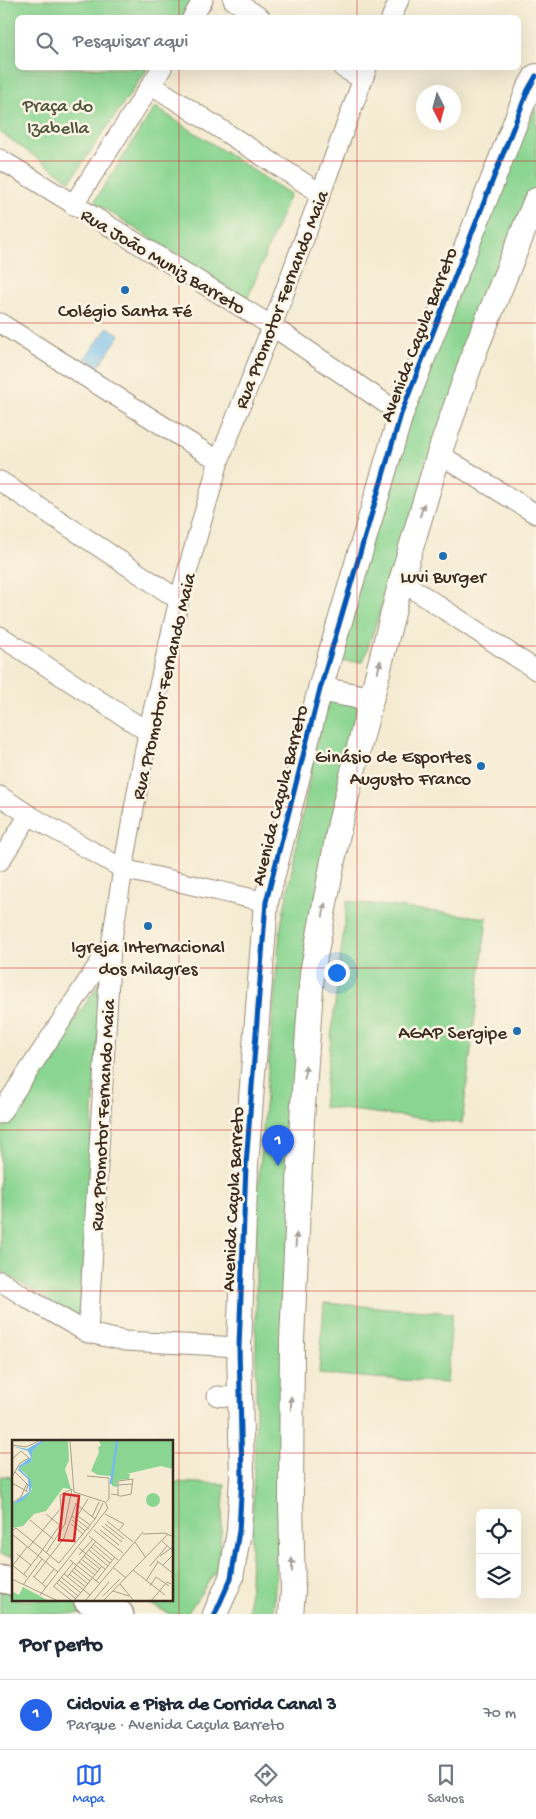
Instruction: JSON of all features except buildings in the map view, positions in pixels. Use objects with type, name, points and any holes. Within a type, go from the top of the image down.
[{"type":"main road","points":[[92,1602],[120,1614]]},
{"type":"street","points":[[194,15],[202,0]]},
{"type":"street","points":[[233,0],[256,15]]},
{"type":"street","points":[[392,15],[399,0]]},
{"type":"street","points":[[73,205],[161,70]]},
{"type":"street","points":[[351,70],[365,73]]},
{"type":"street","name":"Rua Promotor Fernando Maia","points":[[88,1333],[111,946],[148,732],[179,600],[218,461],[272,326],[365,73]]},
{"type":"street","name":"Avenida Caçula Barreto","points":[[215,1614],[231,1578],[239,1531],[242,1477],[238,1347],[246,1165],[266,902],[320,689],[401,414],[528,90],[536,76]]},
{"type":"street","points":[[152,85],[320,193]]},
{"type":"street","name":"Rua João Muniz Barreto","points":[[0,159],[272,326],[401,414]]},
{"type":"street","points":[[292,1614],[292,1340],[301,1128],[312,973],[340,823],[401,581],[439,454],[476,348],[536,200]]},
{"type":"street","points":[[0,323],[218,461]]},
{"type":"street","points":[[439,454],[536,514]]},
{"type":"street","points":[[0,480],[179,600]]},
{"type":"street","points":[[401,581],[536,670]]},
{"type":"street","points":[[0,636],[148,732]]},
{"type":"street","points":[[320,689],[371,699]]},
{"type":"street","points":[[0,796],[29,815],[123,869],[266,902]]},
{"type":"street","points":[[0,861],[29,815]]},
{"type":"street","points":[[0,1114],[111,946]]},
{"type":"street","points":[[0,1281],[88,1333],[125,1341],[238,1347]]},
{"type":"street","points":[[217,1396],[240,1398]]},
{"type":"green space","name":"Praça do Izabella","points":[[0,0],[194,0],[183,15],[15,15],[15,70],[147,70],[70,181],[0,132]]},
{"type":"green space","points":[[536,105],[536,189],[425,479],[363,662],[337,661],[399,439]]},
{"type":"green space","points":[[155,107],[290,194],[247,300],[94,202]]},
{"type":"green space","points":[[325,699],[361,706],[322,874],[279,1488],[278,1547],[273,1614],[247,1614],[249,1609],[256,1412],[256,1212],[280,931]]},
{"type":"green space","points":[[347,901],[487,918],[462,1123],[323,1107]]},
{"type":"green space","points":[[102,979],[79,1320],[0,1270],[0,1132]]},
{"type":"green space","points":[[324,1303],[452,1313],[447,1383],[319,1374]]},
{"type":"green space","points":[[0,1476],[12,1477],[12,1557],[0,1555]]},
{"type":"green space","points":[[174,1482],[225,1484],[218,1568],[187,1614],[170,1614],[146,1602],[174,1602]]},
{"type":"green space","points":[[12,1589],[12,1602],[70,1602],[104,1614],[0,1614],[0,1591]]},
{"type":"water","points":[[108,327],[120,335],[98,367],[85,358]]},
{"type":"cycle path","points":[[215,1614],[231,1578],[239,1531],[242,1477],[239,1347],[246,1165],[266,902],[320,689],[401,414],[528,90],[536,76]]},
{"type":"place","name":"Colégio Santa Fé","points":[[125,290]]},
{"type":"place","name":"Luvi Burger","points":[[443,556]]},
{"type":"place","name":"Ginásio de Esportes Augusto Franco","points":[[481,766]]},
{"type":"place","name":"Igreja Internacional dos Milagres","points":[[148,926]]},
{"type":"place","name":"AGAP Sergipe","points":[[517,1031]]},
{"type":"place","name":"Ciclovia e Pista de Corrida Canal 3","points":[[278,1166]]}]
